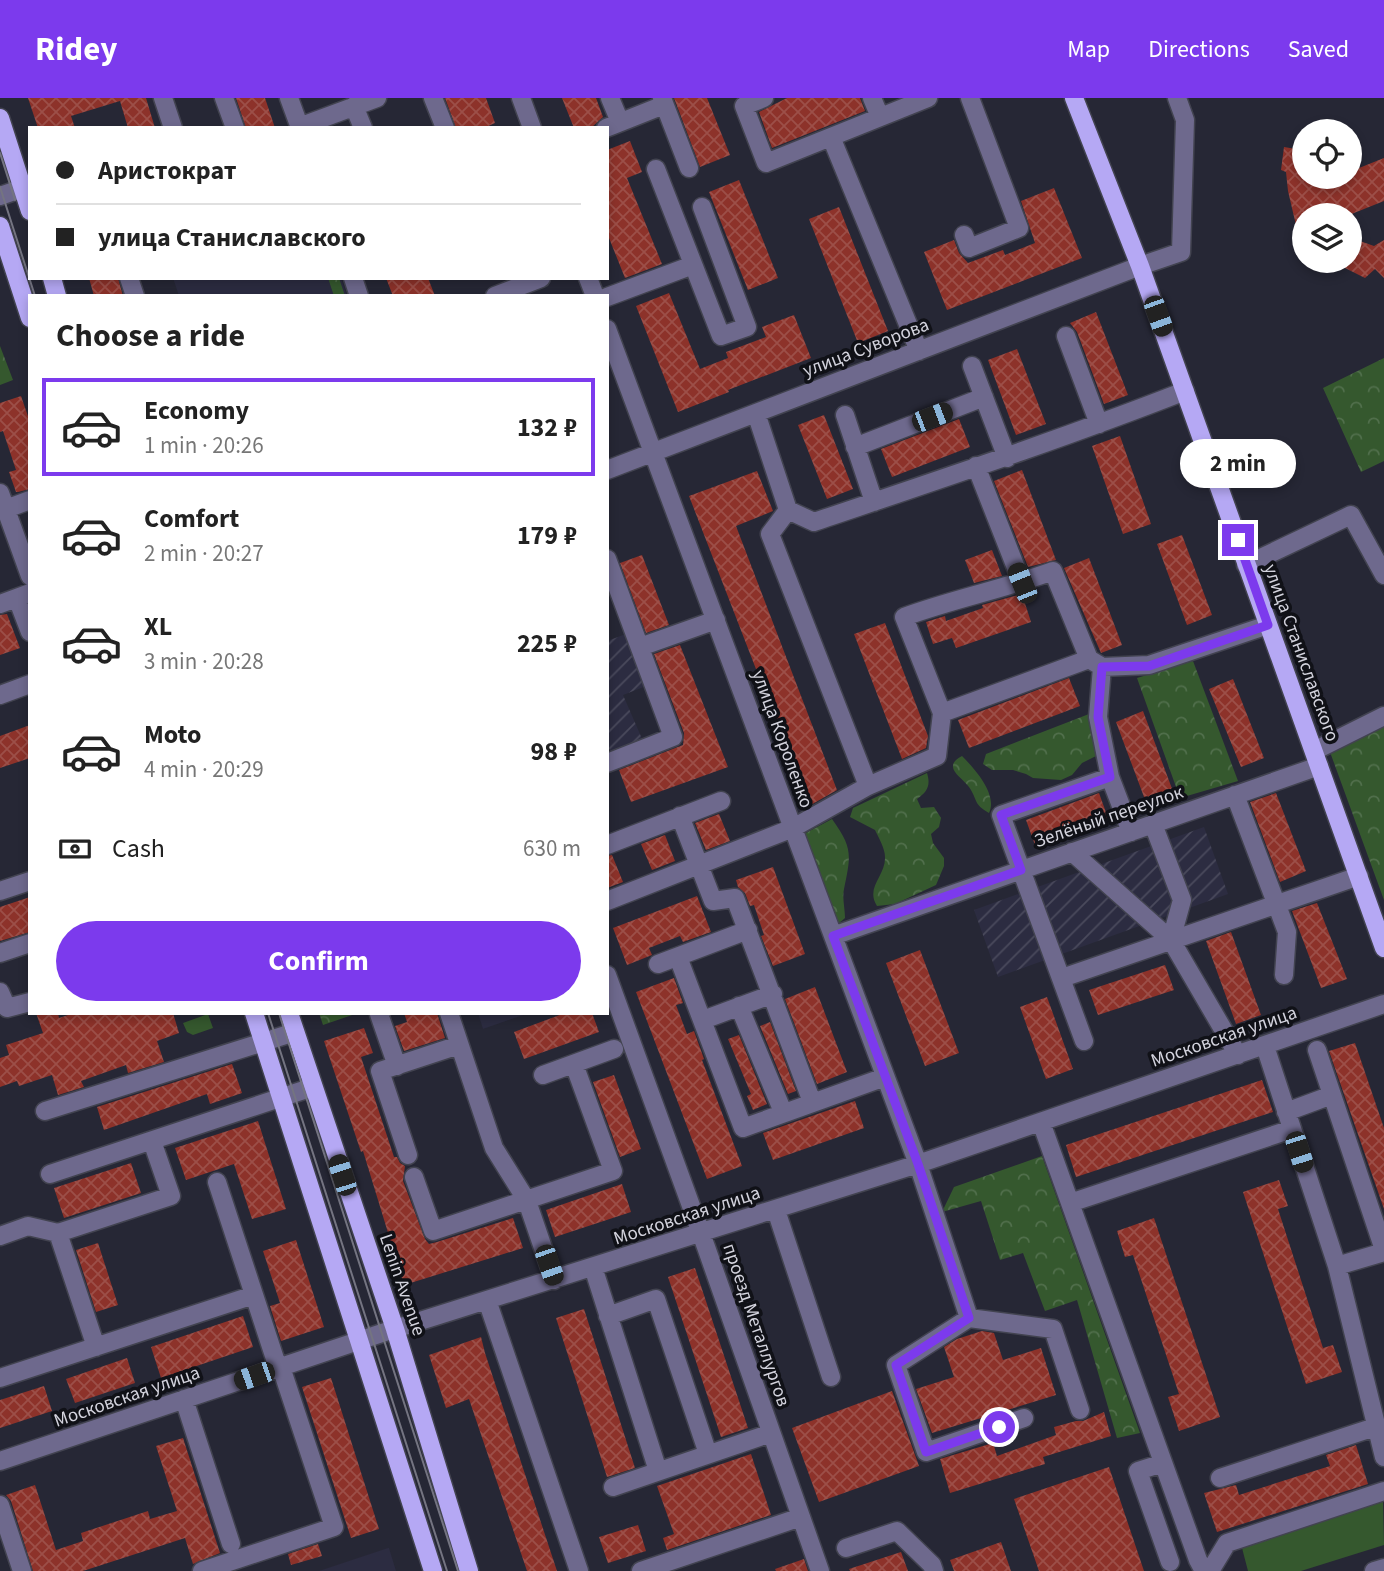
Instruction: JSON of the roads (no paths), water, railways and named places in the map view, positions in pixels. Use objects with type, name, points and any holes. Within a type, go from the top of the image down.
[{"type":"main road","name":"улица Станиславского","points":[[1074,98],[1140,266],[1384,948]]},
{"type":"main road","points":[[0,118],[28,204]]},
{"type":"main road","points":[[0,226],[28,312]]},
{"type":"main road","points":[[255,1015],[433,1571]]},
{"type":"main road","name":"Lenin Avenue","points":[[290,1015],[395,1329],[469,1571]]},
{"type":"street","points":[[163,98],[172,126]]},
{"type":"street","points":[[224,98],[233,126]]},
{"type":"street","points":[[289,98],[300,126]]},
{"type":"street","points":[[303,126],[377,98]]},
{"type":"street","points":[[433,98],[444,126]]},
{"type":"street","points":[[521,98],[531,126]]},
{"type":"street","points":[[610,98],[613,125],[663,101],[689,168]]},
{"type":"street","points":[[764,98],[744,106],[766,163],[928,98]]},
{"type":"street","points":[[872,98],[880,117]]},
{"type":"street","points":[[964,235],[969,248],[1019,228],[970,98]]},
{"type":"street","name":"улица Суворова","points":[[609,469],[1181,252],[1185,120],[1177,98]]},
{"type":"street","points":[[354,106],[361,126]]},
{"type":"street","points":[[831,137],[919,351]]},
{"type":"street","points":[[656,169],[721,336],[747,327],[702,207]]},
{"type":"street","points":[[0,196],[23,188]]},
{"type":"street","points":[[609,296],[693,265]]},
{"type":"street","points":[[500,294],[536,280]]},
{"type":"street","name":"улица Короленко","points":[[609,334],[918,1164],[969,1318]]},
{"type":"street","points":[[1066,336],[1099,424]]},
{"type":"street","points":[[972,366],[1007,458]]},
{"type":"street","points":[[756,413],[788,510],[814,522],[976,466],[1007,458],[1185,391]]},
{"type":"street","points":[[855,447],[984,397]]},
{"type":"street","points":[[845,415],[874,502]]},
{"type":"street","points":[[976,466],[1022,583]]},
{"type":"street","points":[[28,500],[3,501],[28,570]]},
{"type":"street","points":[[788,510],[770,534],[867,786]]},
{"type":"street","points":[[1246,565],[1351,515],[1384,575]]},
{"type":"street","points":[[609,564],[673,737],[609,762]]},
{"type":"street","points":[[609,900],[793,828],[867,786],[937,756],[942,713],[904,617],[946,601],[1022,583],[1053,571],[1095,663],[1098,717],[1110,777],[1131,832]]},
{"type":"street","points":[[0,604],[24,595],[28,620]]},
{"type":"street","points":[[640,647],[716,620]]},
{"type":"street","points":[[942,713],[1095,663],[1149,666],[1268,625]]},
{"type":"street","points":[[0,695],[28,685]]},
{"type":"street","name":"Зелёный переулок","points":[[833,936],[1235,795],[1316,759],[1384,716]]},
{"type":"street","points":[[1084,1041],[1001,815],[1110,777]]},
{"type":"street","points":[[1235,795],[1287,932],[1284,975]]},
{"type":"street","points":[[609,844],[720,801]]},
{"type":"street","points":[[680,816],[713,901],[735,898],[812,1102]]},
{"type":"street","points":[[1153,824],[1182,900],[1171,940]]},
{"type":"street","points":[[1072,852],[1171,940],[1238,1055]]},
{"type":"street","points":[[1062,978],[1359,876]]},
{"type":"street","points":[[0,891],[28,882]]},
{"type":"street","points":[[658,964],[748,930]]},
{"type":"street","points":[[0,953],[28,944]]},
{"type":"street","points":[[678,957],[743,1128],[885,1077]]},
{"type":"street","name":"проезд Металлургов","points":[[609,980],[702,1233],[820,1571]]},
{"type":"street","points":[[0,992],[7,1008],[28,1003]]},
{"type":"street","points":[[703,1020],[773,994]]},
{"type":"street","name":"Московская улица","points":[[0,1461],[395,1329],[918,1164],[1384,1004]]},
{"type":"street","points":[[739,1006],[783,1112]]},
{"type":"street","points":[[379,1015],[397,1066]]},
{"type":"street","points":[[450,1015],[494,1148],[527,1201],[554,1280]]},
{"type":"street","points":[[45,1111],[295,1032]]},
{"type":"street","points":[[408,1155],[380,1071],[459,1045]]},
{"type":"street","points":[[1265,1046],[1337,1266],[1384,1457]]},
{"type":"street","points":[[543,1075],[614,1049]]},
{"type":"street","points":[[1317,1050],[1384,1251],[1337,1266]]},
{"type":"street","points":[[414,1177],[433,1231],[613,1171],[574,1064]]},
{"type":"street","points":[[50,1174],[313,1087]]},
{"type":"street","points":[[1070,1203],[1289,1120],[1332,1095]]},
{"type":"street","points":[[1041,1122],[1204,1571]]},
{"type":"street","points":[[0,1236],[28,1226],[58,1233],[171,1196],[152,1141]]},
{"type":"street","points":[[202,1571],[334,1527],[217,1182]]},
{"type":"street","points":[[776,1210],[831,1377]]},
{"type":"street","points":[[58,1233],[96,1347]]},
{"type":"street","points":[[593,1267],[658,1471]]},
{"type":"street","points":[[0,1378],[254,1295]]},
{"type":"street","points":[[608,1316],[656,1299],[708,1454]]},
{"type":"street","points":[[487,1300],[579,1571]]},
{"type":"street","points":[[1024,1418],[926,1452],[896,1365],[969,1318],[1053,1329],[1080,1410]]},
{"type":"street","points":[[184,1399],[231,1544]]},
{"type":"street","points":[[1220,1478],[1375,1427]]},
{"type":"street","points":[[613,1487],[771,1433]]},
{"type":"street","points":[[1163,1462],[1138,1471],[1170,1562]]},
{"type":"street","points":[[1210,1571],[1227,1544],[1384,1491]]},
{"type":"street","points":[[0,1505],[5,1534],[22,1571]]},
{"type":"street","points":[[640,1571],[801,1517]]},
{"type":"street","points":[[846,1548],[897,1531],[932,1565],[934,1571]]},
{"type":"street","points":[[1374,1571],[1384,1568]]},
{"type":"tram line","points":[[0,153],[15,200]]},
{"type":"tram line","points":[[0,187],[28,274]]},
{"type":"tram line","points":[[30,280],[34,294]]},
{"type":"tram line","points":[[269,1015],[447,1571]]},
{"type":"tram line","points":[[280,1015],[458,1571]]}]
